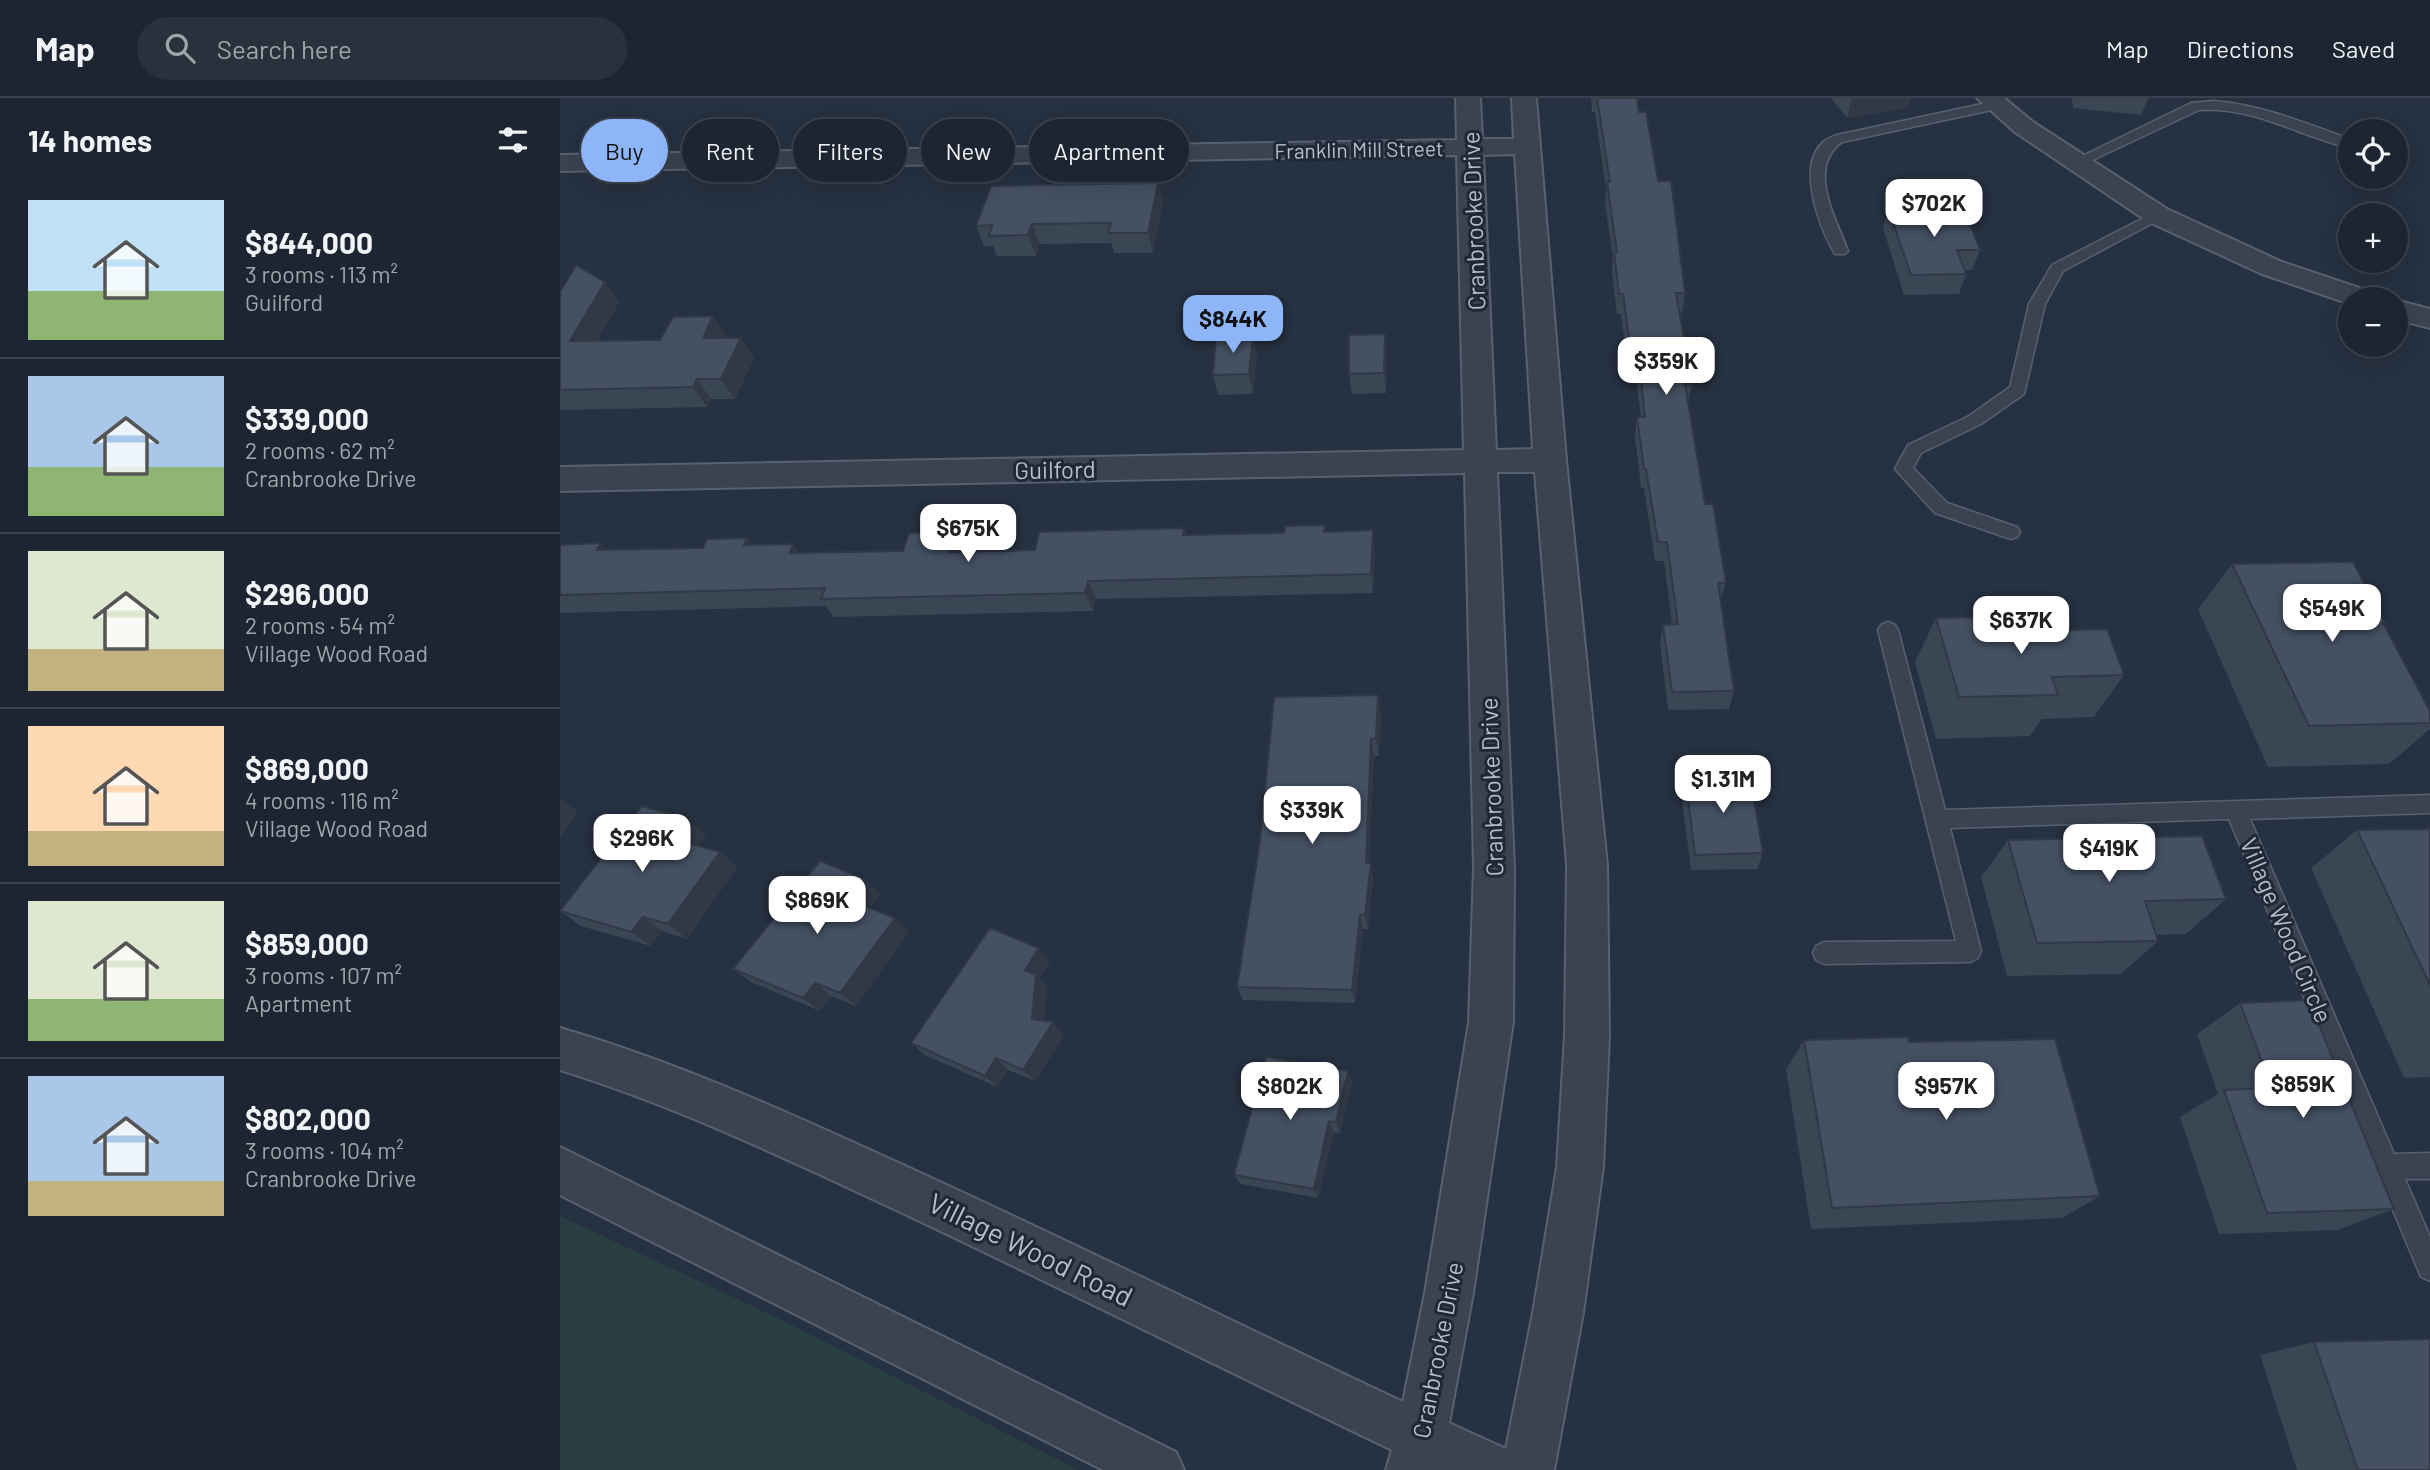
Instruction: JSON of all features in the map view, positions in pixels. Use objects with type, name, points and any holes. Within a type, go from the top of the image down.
[{"type":"street","name":"Cranbrooke Drive","points":[[1416,1454],[1449,1293],[1491,1022],[1494,867],[1468,98]]},
{"type":"street","points":[[1524,98],[1550,460],[1587,865],[1587,1035],[1580,1167],[1558,1312],[1528,1470]]},
{"type":"street","points":[[1992,101],[2024,127],[2157,215],[2272,268],[2338,290]]},
{"type":"street","name":"Franklin Mill Street","points":[[560,163],[1528,146]]},
{"type":"street","points":[[2408,313],[2430,319]]},
{"type":"street","name":"Guilford","points":[[560,479],[1550,460]]},
{"type":"street","name":"Village Wood Road","points":[[560,1049],[618,1066],[743,1115],[977,1223],[1416,1454],[1493,1470]]},
{"type":"street","points":[[560,1170],[1158,1470]]},
{"type":"lane","points":[[1840,251],[1819,187],[1817,164],[1826,146],[1837,139],[1992,101]]},
{"type":"lane","points":[[2077,162],[2196,106],[2216,103],[2252,111],[2338,140]]},
{"type":"lane","points":[[2011,532],[1941,508],[1904,469],[1914,449],[1975,420],[2018,390],[2037,304],[2057,268],[2157,215]]},
{"type":"lane","points":[[1824,953],[1970,951],[1888,630]]},
{"type":"lane","name":"Village Wood Circle","points":[[2430,804],[2236,810],[2430,1268]]},
{"type":"lane","points":[[1937,819],[2236,810]]},
{"type":"lane","points":[[2387,1167],[2430,1166]]},
{"type":"green space","points":[[560,1216],[776,1317],[1079,1470],[560,1470]]},
{"type":"building","points":[[1597,98],[1637,98],[1639,112],[1646,112],[1658,181],[1671,181],[1685,293],[1676,293],[1692,384],[1685,384],[1705,504],[1713,504],[1726,583],[1718,583],[1734,691],[1672,692],[1663,625],[1678,624],[1667,542],[1658,542],[1644,469],[1637,417],[1645,417],[1637,345],[1630,345],[1623,294],[1619,294],[1614,252],[1617,252],[1607,182],[1610,182]]},
{"type":"building","points":[[1158,183],[1148,233],[1108,233],[1111,223],[1032,224],[1028,235],[989,236],[992,225],[976,226],[991,186]]},
{"type":"building","points":[[1963,207],[1980,250],[1957,250],[1966,274],[1911,275],[1888,208]]},
{"type":"building","points":[[576,265],[605,282],[570,341],[660,340],[673,317],[713,316],[703,338],[741,338],[721,379],[697,379],[693,387],[560,390],[560,292]]},
{"type":"building","points":[[1385,334],[1384,373],[1349,374],[1349,335]]},
{"type":"building","points":[[1216,336],[1253,336],[1249,374],[1213,375]]},
{"type":"building","points":[[1325,525],[1324,532],[1373,530],[1371,574],[1088,581],[1085,593],[821,599],[825,588],[560,595],[560,545],[601,543],[597,550],[703,548],[707,539],[747,538],[744,545],[793,544],[790,553],[903,551],[909,533],[954,532],[949,552],[1035,550],[1039,532],[1184,528],[1183,535],[1284,533],[1285,526]]},
{"type":"building","points":[[2353,562],[2430,711],[2430,723],[2309,726],[2232,564]]},
{"type":"building","points":[[2035,616],[2040,631],[2107,629],[2124,675],[2052,677],[2058,695],[1959,697],[1936,618]]},
{"type":"building","points":[[1378,695],[1376,739],[1371,739],[1366,863],[1371,863],[1365,915],[1360,915],[1352,990],[1237,987],[1260,841],[1274,697]]},
{"type":"building","points":[[1750,774],[1763,853],[1695,855],[1685,775]]},
{"type":"building","points":[[642,806],[689,819],[674,839],[720,852],[668,924],[643,917],[631,932],[560,911]]},
{"type":"building","points":[[2430,829],[2430,985],[2357,830]]},
{"type":"building","points":[[2202,836],[2226,899],[2145,901],[2158,941],[2037,943],[2008,840]]},
{"type":"building","points":[[820,861],[865,879],[850,900],[895,918],[840,993],[815,983],[803,998],[733,969]]},
{"type":"building","points":[[990,928],[1039,948],[1025,970],[1036,975],[1032,1019],[1053,1022],[1023,1070],[996,1058],[985,1076],[911,1043]]},
{"type":"building","points":[[2309,1000],[2394,1209],[2267,1213],[2224,1090],[2272,1088],[2240,1003]]},
{"type":"building","points":[[1908,1037],[1909,1042],[2055,1039],[2100,1196],[1832,1208],[1804,1040]]},
{"type":"building","points":[[1266,1057],[1348,1071],[1336,1122],[1329,1121],[1314,1189],[1234,1175]]},
{"type":"building","points":[[2430,1339],[2430,1470],[2358,1470],[2314,1342]]}]
